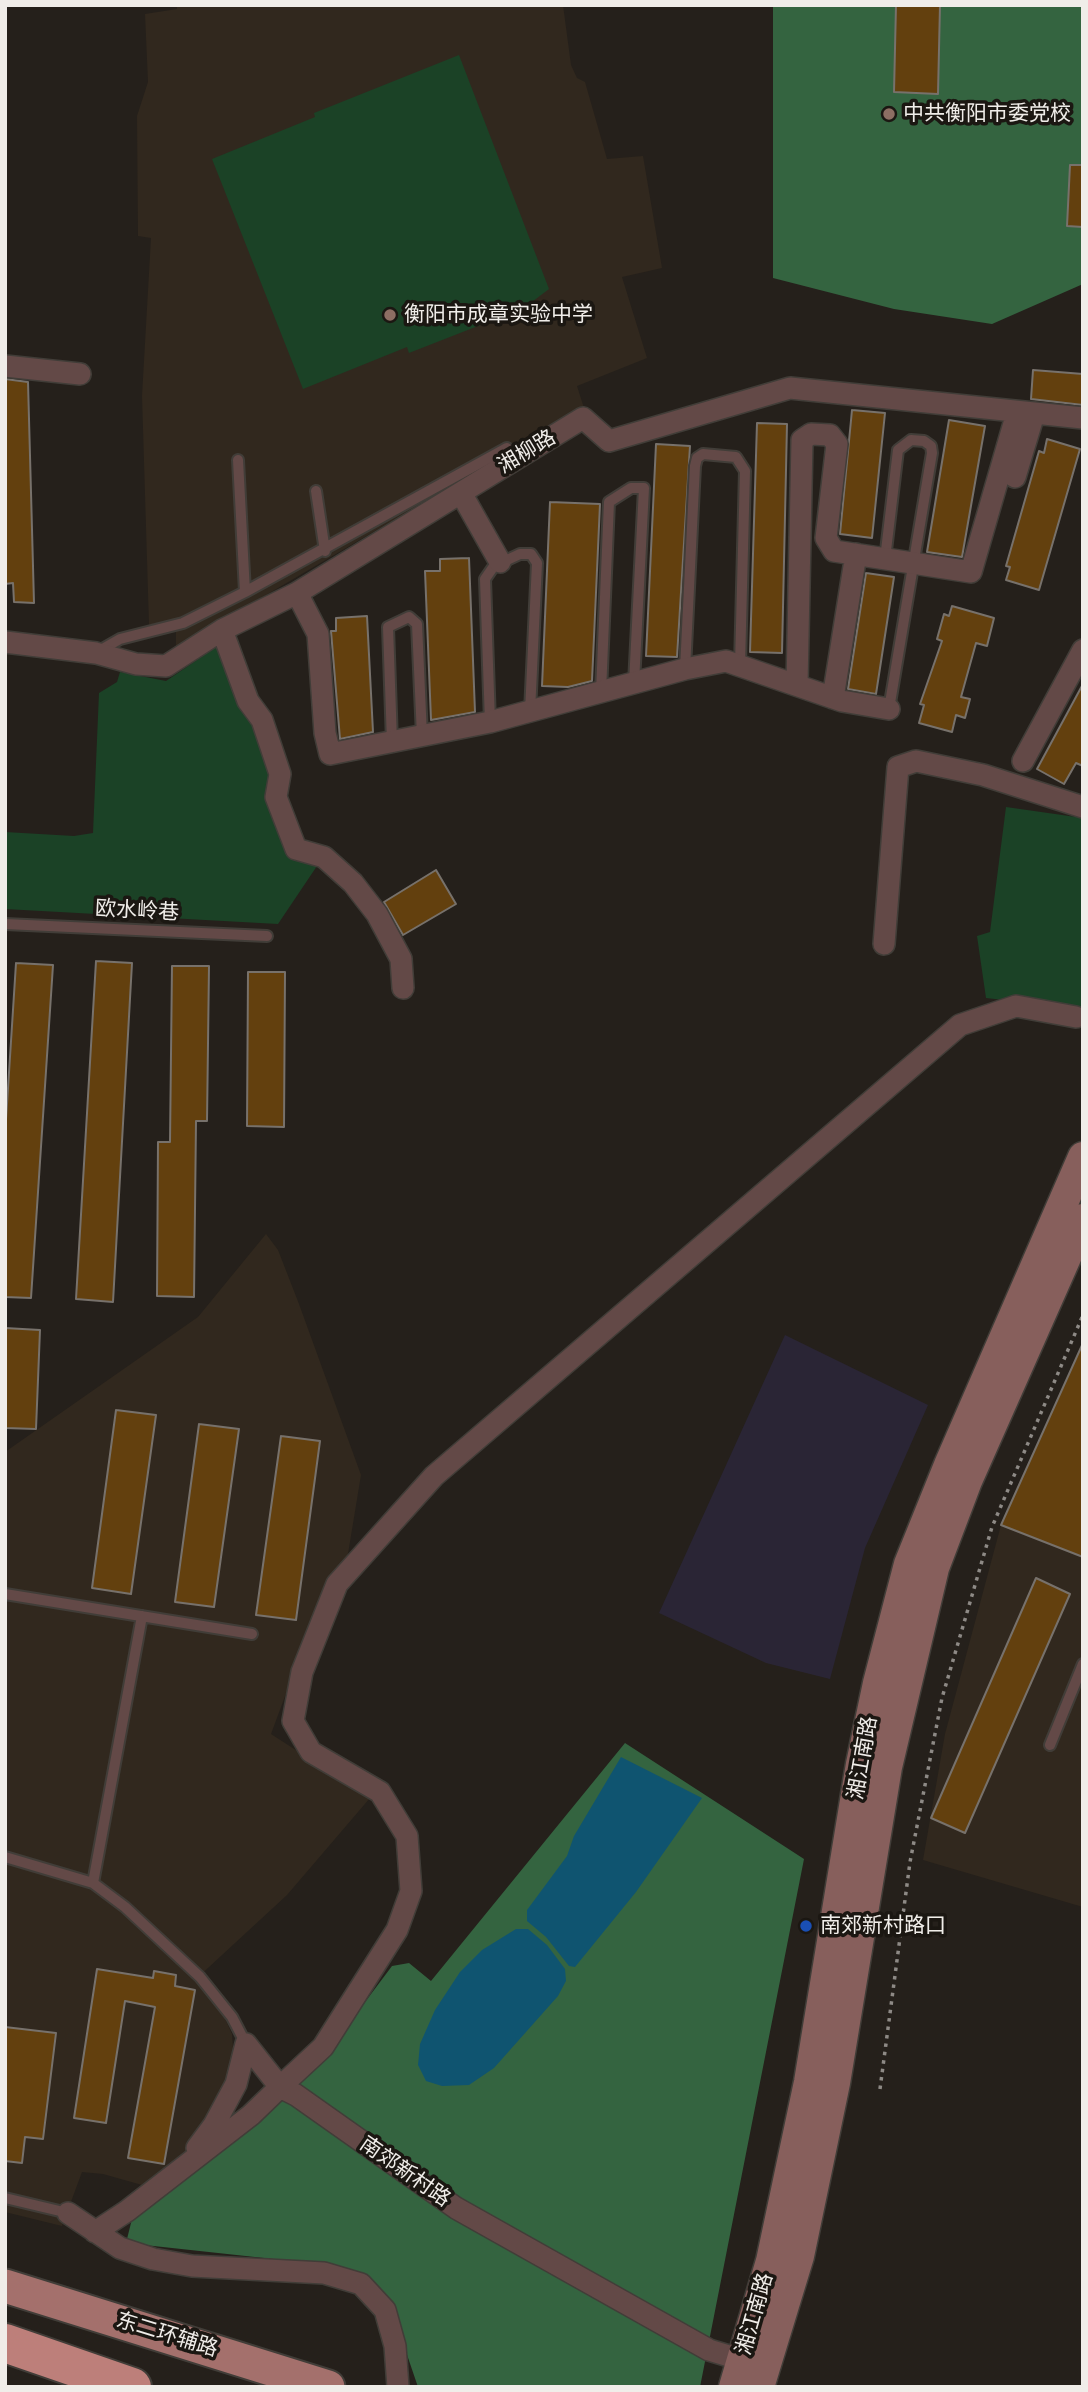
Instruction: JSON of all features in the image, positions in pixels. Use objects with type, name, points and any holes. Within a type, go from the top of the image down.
[{"type":"highway","points":[[11,2345],[132,2387]]},
{"type":"main road","name":"湘江南路","points":[[738,2373],[771,2261],[809,2082],[861,1764],[878,1683],[909,1564],[948,1465],[1083,1157]]},
{"type":"main road","name":"湘江南路","points":[[759,2387],[799,2256],[835,2083],[887,1767],[934,1568],[967,1481],[1083,1219]]},
{"type":"main road","name":"东二环辅路","points":[[5,2286],[328,2387]]},
{"type":"street","points":[[5,366],[80,374]]},
{"type":"street","name":"湘柳路","points":[[5,642],[96,653],[136,664],[166,666],[222,630],[297,593],[583,418],[609,441],[790,388],[1083,418]]},
{"type":"street","points":[[797,685],[802,440],[806,435],[830,435],[835,438],[837,444],[826,538],[834,551],[971,572],[1014,462],[1026,413]]},
{"type":"street","points":[[461,493],[500,562]]},
{"type":"street","points":[[833,698],[856,554]]},
{"type":"street","points":[[297,593],[318,634],[325,733],[330,754],[490,722],[685,668],[726,661],[833,698],[889,709]]},
{"type":"street","points":[[222,630],[248,701],[262,720],[270,742],[280,774],[276,797],[296,849],[324,857],[353,883],[377,914],[401,959],[403,988]]},
{"type":"street","points":[[1023,761],[1083,650]]},
{"type":"street","points":[[884,944],[898,767],[916,761],[983,775],[1083,807]]},
{"type":"street","points":[[94,2232],[251,2115],[323,2047],[397,1930],[411,1891],[407,1836],[380,1792],[311,1752],[293,1721],[302,1672],[337,1584],[434,1476],[960,1025],[1016,1006],[1076,1017]]},
{"type":"street","points":[[246,2044],[280,2087]]},
{"type":"street","points":[[182,2169],[214,2125],[236,2084],[246,2044]]},
{"type":"street","name":"南郊新村路","points":[[280,2087],[296,2095],[456,2208],[709,2350],[738,2373]]},
{"type":"street","points":[[68,2213],[120,2248],[153,2259],[192,2266],[324,2273],[361,2284],[385,2310],[395,2346],[398,2387]]},
{"type":"lane","points":[[885,559],[898,450],[911,440],[924,441],[931,446],[932,453],[889,709]]},
{"type":"lane","points":[[96,653],[120,639],[183,623],[324,551],[507,448]]},
{"type":"lane","points":[[685,668],[695,466],[697,457],[703,454],[736,457],[745,471],[740,665]]},
{"type":"lane","points":[[238,460],[245,592]]},
{"type":"lane","points":[[601,692],[609,502],[631,488],[643,488],[634,683]]},
{"type":"lane","points":[[316,491],[324,551]]},
{"type":"lane","points":[[490,722],[485,579],[487,573],[500,562],[520,554],[531,554],[537,563],[530,712]]},
{"type":"lane","points":[[393,742],[388,627],[409,617],[417,624],[422,736]]},
{"type":"lane","name":"欧水岭巷","points":[[5,923],[267,936]]},
{"type":"lane","points":[[5,1594],[252,1634]]},
{"type":"lane","points":[[93,1883],[142,1616]]},
{"type":"lane","points":[[1050,1745],[1083,1664]]},
{"type":"lane","points":[[5,1857],[93,1883],[125,1907],[201,1978],[232,2017],[246,2044]]},
{"type":"lane","points":[[5,2198],[68,2213]]},
{"type":"path","points":[[880,2089],[910,1862],[942,1698],[992,1527],[1083,1315]]},
{"type":"shaded area","name":"衡阳市成章实验中学","points":[[177,5],[563,5],[571,65],[577,78],[585,82],[607,159],[643,156],[662,268],[622,277],[647,358],[577,386],[584,408],[176,648],[176,619],[149,625],[142,396],[151,238],[138,236],[137,116],[148,82],[145,14],[177,9]]},
{"type":"shaded area","points":[[266,1234],[278,1250],[361,1475],[346,1566],[327,1583],[271,1734],[370,1798],[287,1895],[195,1980],[223,2014],[232,2034],[234,2062],[226,2091],[189,2149],[142,2185],[103,2174],[82,2172],[62,2226],[5,2212],[5,1452],[198,1317]]},
{"type":"shaded area","points":[[785,1335],[928,1405],[865,1548],[830,1679],[766,1663],[659,1613]]},
{"type":"shaded area","points":[[1083,1343],[1083,1907],[923,1860],[945,1734],[1001,1525]]},
{"type":"green space","name":"中共衡阳市委党校","points":[[773,5],[1083,5],[1083,284],[992,324],[894,309],[773,278]]},
{"type":"green space","points":[[459,55],[549,289],[524,308],[409,353],[407,347],[303,389],[212,159],[315,117],[314,113]]},
{"type":"green space","points":[[216,647],[221,650],[254,724],[270,773],[265,797],[288,857],[317,866],[278,924],[5,909],[5,832],[74,836],[93,833],[99,693],[117,682],[120,672],[166,681]]},
{"type":"green space","points":[[1006,807],[1083,818],[1083,1009],[986,998],[977,936],[990,932]]},
{"type":"green space","points":[[625,1743],[804,1859],[700,2387],[418,2387],[389,2302],[374,2283],[355,2271],[310,2263],[126,2243],[132,2219],[320,2062],[392,1966],[409,1963],[431,1981]]},
{"type":"water","points":[[621,1757],[702,1798],[636,1892],[575,1967],[569,1966],[546,1937],[527,1921],[527,1910],[567,1856],[574,1836]]},
{"type":"water","points":[[516,1929],[528,1929],[547,1945],[565,1969],[566,1981],[558,1996],[494,2068],[469,2085],[442,2086],[426,2081],[418,2065],[420,2044],[435,2010],[460,1972],[482,1950]]},
{"type":"building","points":[[896,5],[940,5],[938,94],[894,92]]},
{"type":"building","points":[[1070,165],[1083,165],[1083,227],[1067,226]]},
{"type":"building","points":[[1033,370],[1083,374],[1083,405],[1031,399]]},
{"type":"building","points":[[5,379],[28,382],[34,603],[14,602],[13,583],[5,584]]},
{"type":"building","points":[[852,410],[885,413],[872,538],[840,534]]},
{"type":"building","points":[[949,420],[985,426],[962,557],[927,552]]},
{"type":"building","points":[[757,423],[787,424],[782,653],[750,652]]},
{"type":"building","points":[[1047,439],[1080,449],[1039,590],[1006,580],[1010,567],[1006,566],[1039,451],[1044,453]]},
{"type":"building","points":[[656,444],[690,446],[677,657],[646,656]]},
{"type":"building","points":[[550,502],[600,504],[592,681],[568,687],[542,686]]},
{"type":"building","points":[[469,558],[475,712],[431,720],[425,571],[440,571],[440,559]]},
{"type":"building","points":[[866,573],[894,577],[876,694],[848,689]]},
{"type":"building","points":[[952,606],[994,618],[987,646],[976,643],[961,697],[970,699],[965,718],[956,715],[952,732],[919,723],[924,705],[920,704],[942,641],[937,639],[944,614],[949,616]]},
{"type":"building","points":[[367,616],[373,732],[340,739],[331,631],[336,631],[336,618]]},
{"type":"building","points":[[1083,684],[1083,766],[1076,763],[1064,784],[1037,769]]},
{"type":"building","points":[[436,870],[456,904],[403,935],[384,902]]},
{"type":"building","points":[[96,961],[132,963],[113,1302],[76,1299]]},
{"type":"building","points":[[16,963],[53,965],[31,1298],[5,1297],[5,1135]]},
{"type":"building","points":[[172,966],[209,966],[207,1121],[196,1121],[194,1297],[157,1296],[158,1142],[170,1142]]},
{"type":"building","points":[[248,972],[285,972],[284,1127],[247,1126]]},
{"type":"building","points":[[5,1328],[40,1330],[36,1429],[5,1428]]},
{"type":"building","points":[[1083,1343],[1083,1557],[1001,1525]]},
{"type":"building","points":[[116,1410],[156,1415],[131,1594],[92,1588]]},
{"type":"building","points":[[199,1424],[239,1429],[214,1607],[175,1602]]},
{"type":"building","points":[[281,1436],[320,1441],[296,1620],[256,1615]]},
{"type":"building","points":[[1036,1578],[1070,1594],[965,1833],[931,1818]]},
{"type":"building","points":[[97,1969],[153,1978],[154,1971],[176,1975],[175,1986],[195,1990],[164,2164],[128,2158],[155,2007],[125,2001],[106,2123],[74,2118]]},
{"type":"building","points":[[5,2027],[56,2033],[43,2139],[25,2137],[22,2163],[5,2161]]},
{"type":"place","name":"中共衡阳市委党校","points":[[889,114]]},
{"type":"place","name":"衡阳市成章实验中学","points":[[390,315]]},
{"type":"place","name":"南郊新村路口","points":[[806,1926]]}]
